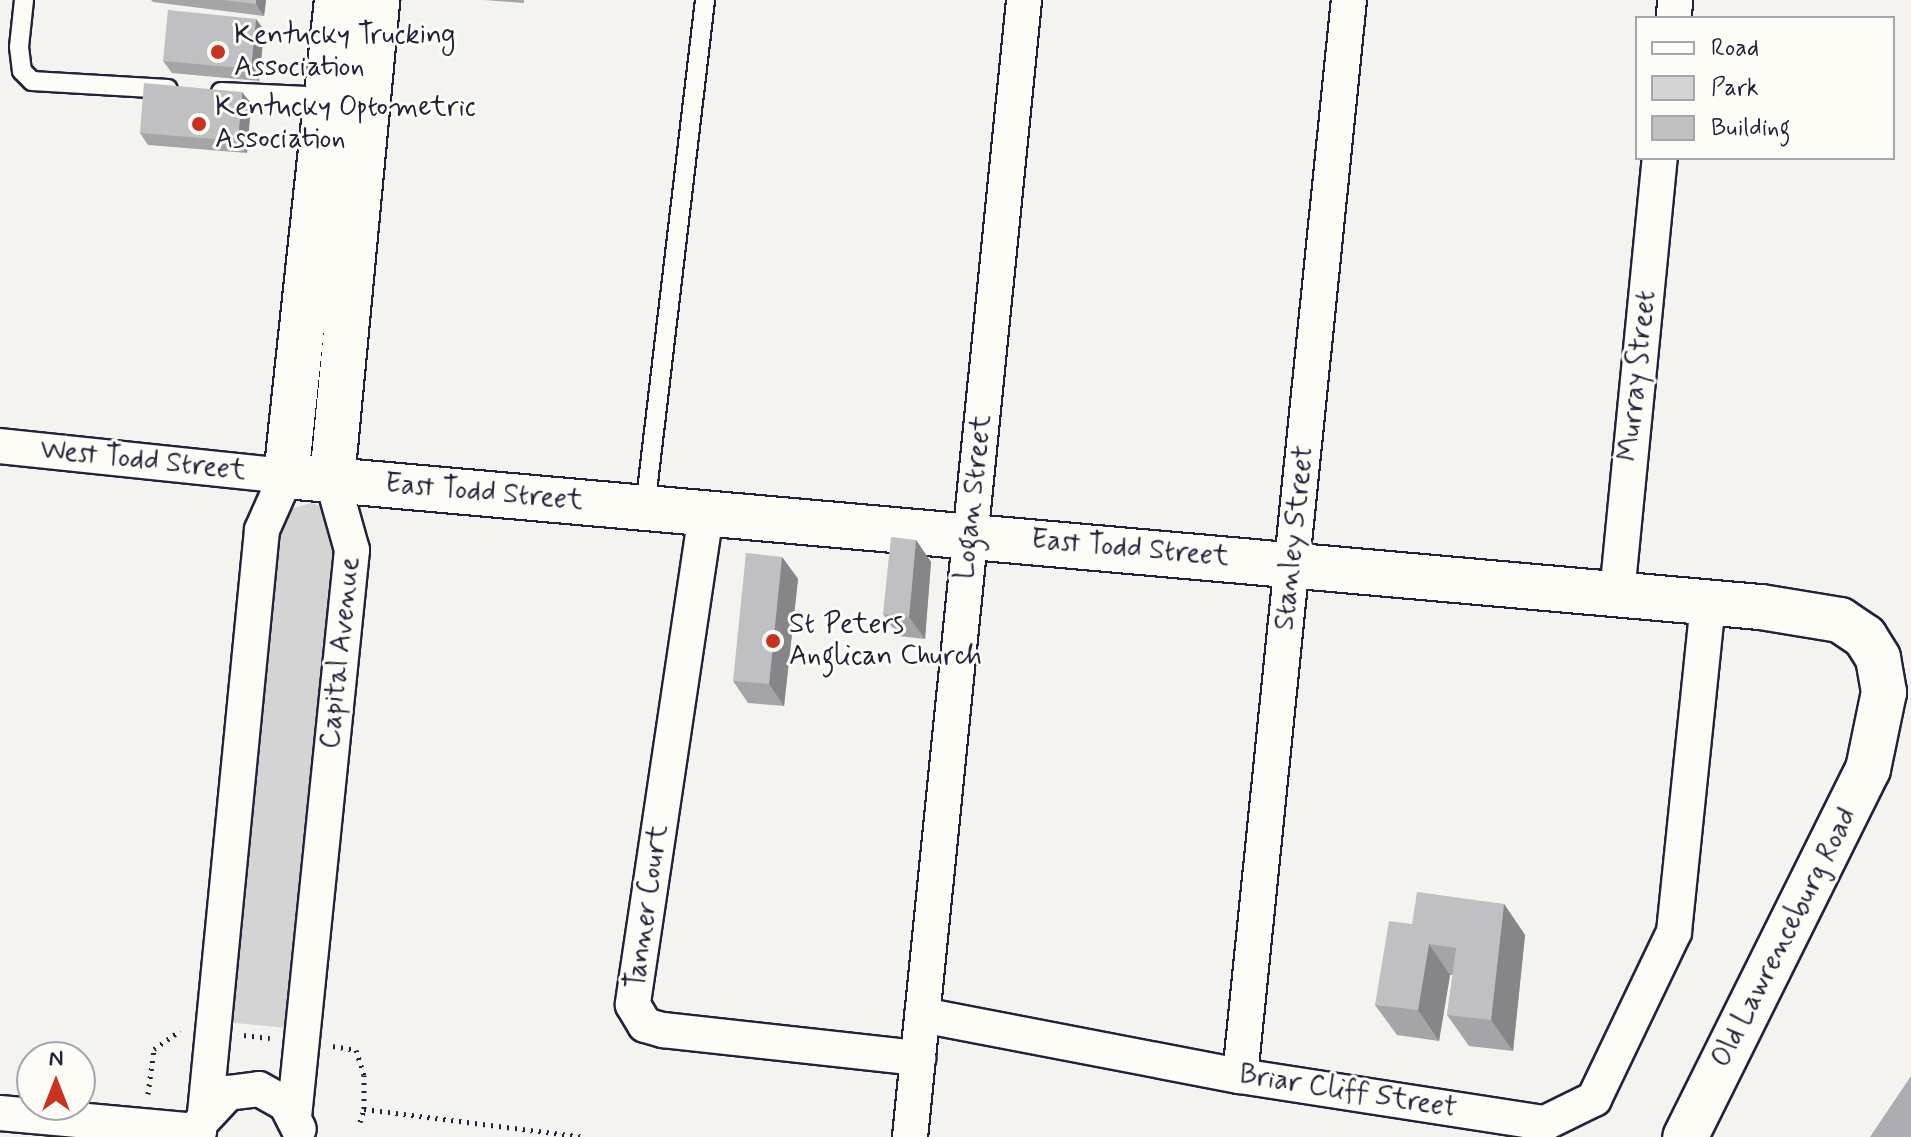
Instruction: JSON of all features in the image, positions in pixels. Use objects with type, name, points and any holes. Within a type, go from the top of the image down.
[{"type":"main road","name":"Capital Avenue","points":[[332,479],[346,98],[337,0]]},
{"type":"main road","name":"Capital Avenue","points":[[286,476],[346,98],[377,0]]},
{"type":"main road","name":"East Todd Street","points":[[286,476],[1292,562],[1708,603],[1840,620],[1865,637],[1878,658],[1884,692],[1876,735]]},
{"type":"main road","name":"Old Lawrenceburg Road","points":[[1685,1137],[1824,864],[1868,769],[1876,735]]},
{"type":"street","name":"Logan Street","points":[[910,1137],[1024,0]]},
{"type":"street","name":"Stanley Street","points":[[1240,1076],[1349,0]]},
{"type":"street","name":"Murray Street","points":[[1617,594],[1660,160]]},
{"type":"street","name":"West Todd Street","points":[[0,446],[286,476]]},
{"type":"street","name":"Capital Avenue","points":[[201,1127],[262,530],[286,476]]},
{"type":"street","name":"Capital Avenue","points":[[297,1127],[352,550],[332,479]]},
{"type":"street","name":"Tanner Court","points":[[706,514],[633,1005],[645,1025],[663,1030],[918,1058]]},
{"type":"street","name":"Briar Cliff Street","points":[[922,1015],[1485,1125],[1545,1123],[1594,1099],[1674,932],[1708,603]]},
{"type":"street","name":"Capital Avenue","points":[[201,1127],[228,1093],[259,1089],[286,1104],[297,1127]]},
{"type":"street","points":[[0,1113],[152,1114],[201,1127]]},
{"type":"lane","points":[[24,0],[19,47],[22,71],[32,81],[346,98]]},
{"type":"lane","points":[[645,508],[705,0]]},
{"type":"path","points":[[152,1114],[154,1049],[179,1031],[193,1030]]},
{"type":"path","points":[[239,1035],[281,1039]]},
{"type":"path","points":[[331,1046],[356,1050],[364,1075],[364,1109],[360,1122]]},
{"type":"path","points":[[364,1109],[585,1137]]},
{"type":"green space","points":[[311,503],[325,507],[341,527],[296,1029],[226,1022],[273,532],[287,510]]},
{"type":"shaded area","points":[[1911,1076],[1911,1137],[1870,1137]]},
{"type":"building","points":[[223,0],[256,0],[256,4]]},
{"type":"building","name":"Kentucky Trucking Association","points":[[168,10],[256,19],[251,69],[163,61]]},
{"type":"building","name":"Kentucky Optometric Association","points":[[144,83],[242,92],[238,141],[140,133]]},
{"type":"building","points":[[891,537],[916,540],[909,617],[883,614]]},
{"type":"building","points":[[746,553],[782,557],[769,684],[733,681]]},
{"type":"building","points":[[1417,892],[1504,904],[1491,1020],[1447,1015],[1456,948],[1429,944],[1418,1010],[1375,1005],[1389,921],[1412,924]]},
{"type":"place","name":"Kentucky Trucking Association","points":[[218,52]]},
{"type":"place","name":"Kentucky Optometric Association","points":[[199,124]]},
{"type":"place","name":"St Peters Anglican Church","points":[[773,641]]}]
